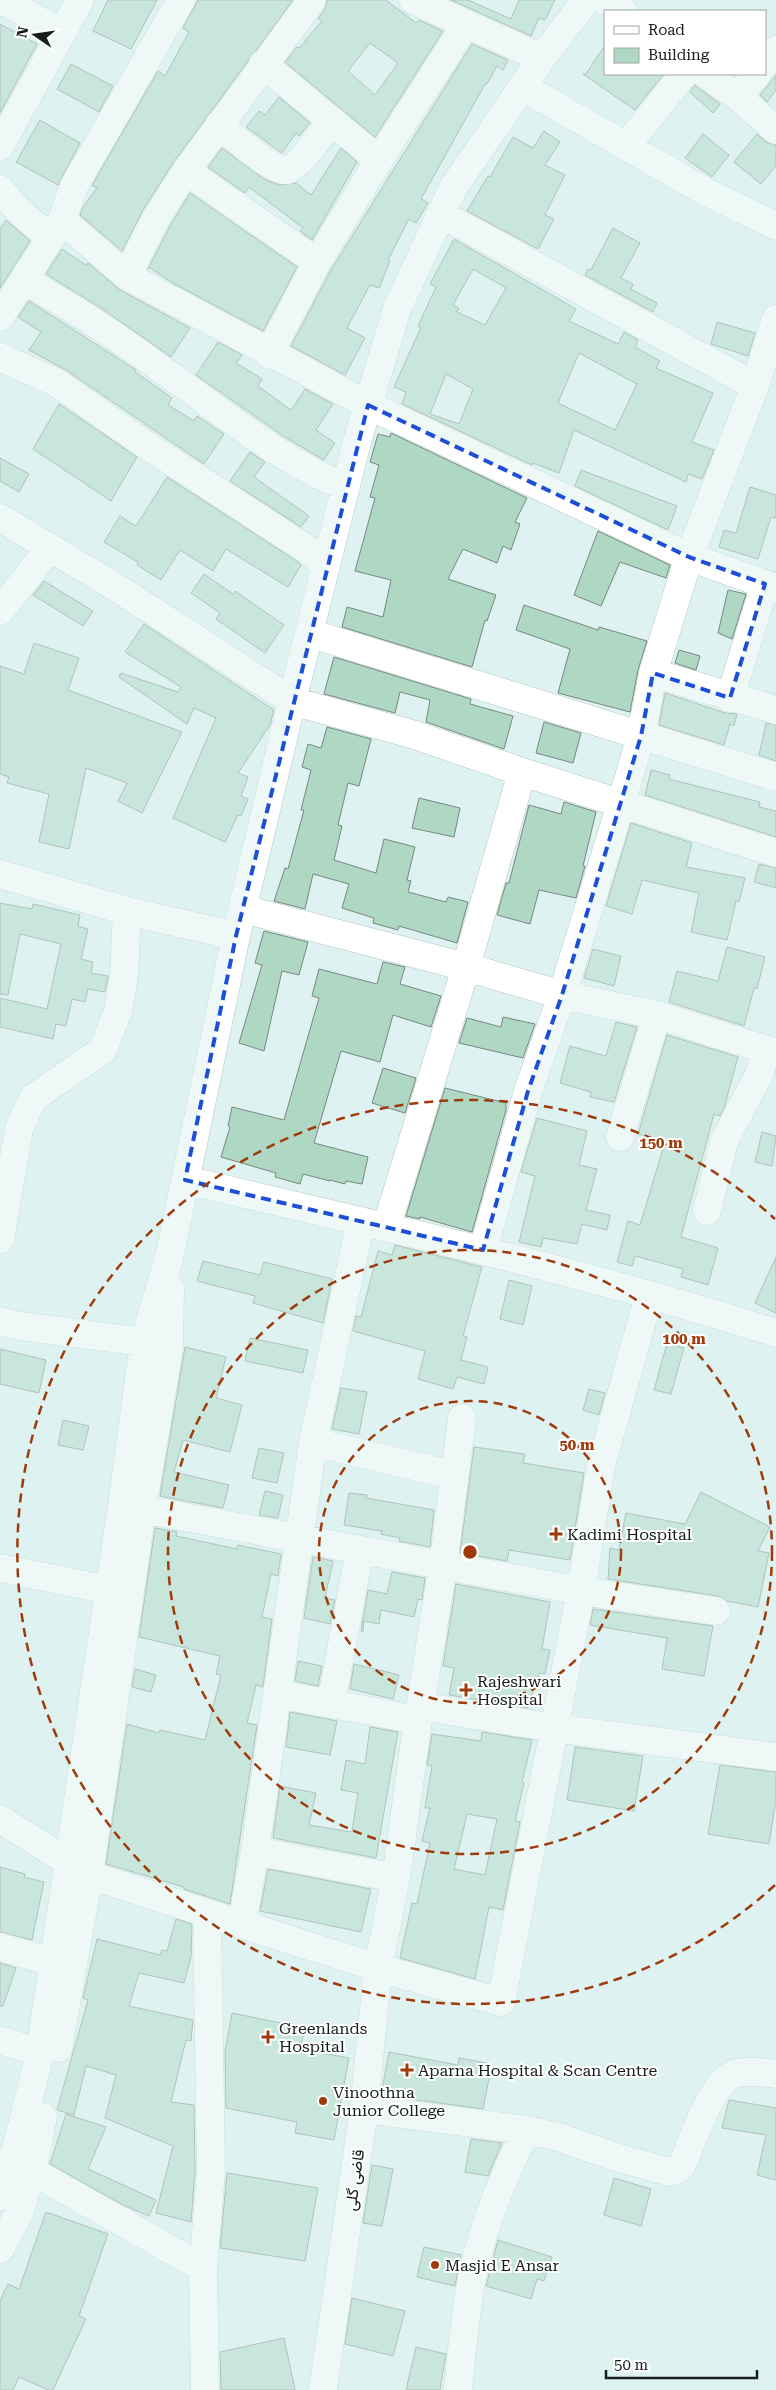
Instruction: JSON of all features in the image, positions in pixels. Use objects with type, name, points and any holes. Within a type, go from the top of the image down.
[{"type":"street","points":[[2,0],[62,33]]},
{"type":"street","points":[[0,146],[80,0]]},
{"type":"street","points":[[0,317],[56,229],[74,186],[181,0]]},
{"type":"street","points":[[127,276],[156,218],[186,171],[312,0]]},
{"type":"street","points":[[413,0],[542,58]]},
{"type":"street","points":[[0,2196],[14,2167],[76,1958],[79,1868],[109,1590],[144,1342],[170,1254],[236,936],[292,701],[368,405],[396,309],[454,188],[522,86],[584,2],[619,10]]},
{"type":"street","points":[[269,354],[317,262],[379,160],[466,24]]},
{"type":"street","points":[[766,63],[776,50]]},
{"type":"street","points":[[263,64],[379,160]]},
{"type":"street","points":[[626,146],[683,75]]},
{"type":"street","points":[[706,75],[738,97],[776,130]]},
{"type":"street","points":[[738,97],[756,75]]},
{"type":"street","points":[[522,86],[706,192],[776,226]]},
{"type":"street","points":[[219,125],[270,164],[281,170],[288,170],[296,164],[332,121]]},
{"type":"street","points":[[186,171],[317,262]]},
{"type":"street","points":[[0,189],[18,210],[56,229],[127,276],[269,354],[368,405],[689,556],[770,586],[730,698]]},
{"type":"street","points":[[441,214],[763,383]]},
{"type":"street","points":[[24,280],[58,299],[301,466],[320,477],[346,487]]},
{"type":"street","points":[[483,1250],[528,1091],[562,995],[621,804],[641,736],[653,673],[689,556],[763,383],[776,319]]},
{"type":"street","points":[[0,357],[57,383],[143,443],[308,550],[326,567]]},
{"type":"street","points":[[0,518],[114,586],[292,701],[415,735],[522,772],[776,853]]},
{"type":"street","points":[[0,611],[50,548]]},
{"type":"street","points":[[309,633],[776,776]]},
{"type":"street","points":[[653,673],[730,698],[776,710]]},
{"type":"street","points":[[242,1923],[255,1851],[313,1442],[374,1223],[466,967],[522,772]]},
{"type":"street","points":[[0,874],[126,912],[236,936]]},
{"type":"street","points":[[243,909],[466,967],[562,995],[656,1015],[771,1051],[724,1141],[707,1211]]},
{"type":"street","points":[[0,1239],[20,1129],[34,1098],[102,1050],[118,1011],[124,976],[126,912]]},
{"type":"street","points":[[620,1137],[656,1015]]},
{"type":"street","points":[[185,1180],[483,1250],[700,1309],[776,1333]]},
{"type":"street","points":[[0,2249],[19,2213],[14,2167],[40,2054],[53,1962],[79,1868],[142,1508],[169,1347],[170,1254]]},
{"type":"street","points":[[0,1819],[79,1868],[207,1913],[378,1968],[501,2002],[580,1591],[601,1466],[649,1296]]},
{"type":"street","points":[[0,1321],[20,1326],[144,1342]]},
{"type":"street","name":"قاضی گلی","points":[[323,2390],[364,2109],[378,1968],[396,1878],[419,1713],[443,1566],[453,1475],[462,1418]]},
{"type":"street","points":[[313,1442],[453,1475]]},
{"type":"street","points":[[142,1508],[580,1591],[716,1611]]},
{"type":"street","points":[[331,1703],[360,1550]]},
{"type":"street","points":[[0,1568],[109,1590]]},
{"type":"street","points":[[277,1694],[331,1703],[554,1728],[776,1757]]},
{"type":"street","points":[[255,1851],[396,1878]]},
{"type":"street","points":[[205,2390],[202,2268],[211,2172],[207,1913]]},
{"type":"street","points":[[0,1947],[53,1962]]},
{"type":"street","points":[[0,2040],[40,2054]]},
{"type":"street","points":[[364,2109],[526,2130],[560,2137],[664,2171],[680,2168],[709,2102],[732,2074],[747,2072],[776,2074]]},
{"type":"street","points":[[458,2390],[465,2319],[480,2245],[501,2182],[526,2130]]},
{"type":"street","points":[[14,2167],[202,2268]]},
{"type":"highlighted area","points":[[368,405],[689,557],[765,584],[730,698],[653,673],[641,736],[562,995],[528,1091],[483,1250],[185,1180],[236,936]]},
{"type":"building","points":[[108,0],[157,0],[131,49],[93,31]]},
{"type":"building","points":[[198,0],[293,0],[173,163],[143,210],[122,251],[80,215],[83,207],[97,188],[92,185],[158,71],[165,76],[189,32],[183,28]]},
{"type":"building","points":[[327,0],[386,0],[416,23],[419,20],[443,31],[375,137],[285,62],[322,21],[318,19],[325,9]],"holes":[[[370,43],[398,63],[375,95],[348,71]]]},
{"type":"building","points":[[451,0],[468,0],[511,19],[519,0],[555,0],[545,20],[539,18],[531,36]]},
{"type":"building","points":[[0,24],[37,44],[0,113]]},
{"type":"building","points":[[472,44],[508,60],[503,70],[497,66],[487,84],[485,84],[421,199],[428,203],[416,223],[409,219],[388,260],[390,261],[379,288],[370,285],[347,328],[365,338],[345,375],[291,346],[331,270]]},
{"type":"building","points":[[604,47],[604,75],[663,75],[635,110],[583,74],[586,74]]},
{"type":"building","points":[[71,64],[113,86],[99,112],[57,89]]},
{"type":"building","points":[[776,75],[776,90],[767,102],[760,95]]},
{"type":"building","points":[[695,85],[720,104],[713,113],[690,92]]},
{"type":"building","points":[[279,97],[310,123],[299,136],[296,133],[282,153],[246,127],[259,111],[265,115]]},
{"type":"building","points":[[40,120],[80,143],[58,185],[16,162]]},
{"type":"building","points":[[544,131],[560,142],[545,165],[565,175],[545,215],[554,219],[538,249],[467,211],[488,176],[490,177],[513,137],[533,148]]},
{"type":"building","points":[[703,134],[729,155],[712,177],[685,158]]},
{"type":"building","points":[[757,134],[766,142],[776,145],[776,166],[761,184],[734,162]]},
{"type":"building","points":[[222,148],[264,179],[279,185],[296,183],[311,195],[341,148],[357,162],[312,240],[300,231],[303,228],[249,187],[245,193],[208,167]]},
{"type":"building","points":[[190,193],[297,267],[263,331],[173,283],[150,268],[148,269],[170,226]]},
{"type":"building","points":[[6,220],[30,241],[0,288],[0,229]]},
{"type":"building","points":[[613,228],[640,243],[621,278],[633,284],[631,289],[657,303],[653,312],[585,275],[588,269],[591,270]]},
{"type":"building","points":[[454,239],[576,309],[569,321],[618,344],[624,332],[638,340],[635,347],[660,361],[656,368],[713,393],[692,442],[714,450],[702,479],[688,474],[686,482],[574,430],[559,473],[533,463],[532,465],[402,404],[406,392],[394,387],[421,327],[418,326],[436,287],[430,284]],"holes":[[[473,269],[506,288],[485,325],[457,312],[459,308],[453,305]],[[579,353],[637,384],[615,430],[558,403]],[[446,374],[473,389],[459,424],[430,414]]]},
{"type":"building","points":[[62,249],[86,265],[88,263],[120,290],[190,328],[171,357],[104,310],[46,274]]},
{"type":"building","points":[[29,301],[136,370],[135,372],[172,398],[168,405],[194,421],[197,416],[224,434],[204,464],[66,370],[29,350],[41,332],[18,317]]},
{"type":"building","points":[[717,322],[755,333],[748,356],[711,344]]},
{"type":"building","points":[[218,342],[242,355],[236,363],[262,379],[258,386],[291,410],[305,389],[333,404],[316,430],[335,443],[324,460],[283,436],[196,375]]},
{"type":"building","points":[[59,404],[137,457],[111,501],[33,449]]},
{"type":"building","points":[[391,433],[527,498],[515,522],[520,524],[511,550],[503,546],[497,563],[463,549],[448,579],[496,595],[487,621],[485,620],[472,667],[342,627],[347,607],[383,617],[391,580],[355,571],[375,498],[370,497],[379,465],[370,462],[378,434],[390,437]]},
{"type":"building","points":[[250,452],[265,462],[254,477],[309,516],[301,527],[230,481]]},
{"type":"building","points":[[0,458],[29,474],[19,492],[0,481]]},
{"type":"building","points":[[581,470],[677,506],[668,530],[575,486]]},
{"type":"building","points":[[167,477],[298,562],[301,565],[288,587],[226,549],[213,571],[180,550],[161,580],[137,565],[138,562],[104,542],[120,516],[136,526]]},
{"type":"building","points":[[750,487],[776,495],[776,518],[771,517],[758,559],[719,547],[724,530],[736,533]]},
{"type":"building","points":[[598,531],[670,565],[666,578],[620,562],[601,606],[574,595]]},
{"type":"building","points":[[204,574],[233,594],[235,591],[284,625],[265,653],[216,619],[220,613],[191,593]]},
{"type":"building","points":[[44,581],[93,611],[83,626],[33,595]]},
{"type":"building","points":[[728,590],[746,594],[732,639],[718,633]]},
{"type":"building","points":[[524,605],[598,630],[599,627],[647,641],[638,670],[630,712],[558,693],[570,649],[516,630]]},
{"type":"building","points":[[144,624],[274,710],[270,725],[238,773],[248,777],[241,796],[248,799],[241,816],[238,815],[225,842],[173,818],[216,718],[194,708],[187,724],[119,677],[121,673],[178,692],[181,687],[125,652]]},
{"type":"building","points":[[34,643],[79,658],[68,690],[182,732],[142,813],[118,801],[127,783],[86,768],[69,849],[39,842],[49,794],[7,783],[9,777],[0,774],[0,666],[24,674]]},
{"type":"building","points":[[679,650],[700,656],[696,670],[675,663]]},
{"type":"building","points":[[334,657],[471,699],[470,704],[513,716],[504,749],[426,722],[430,700],[400,692],[395,713],[324,694]]},
{"type":"building","points":[[665,693],[725,713],[737,714],[734,726],[730,724],[724,745],[659,725]]},
{"type":"building","points":[[544,722],[581,733],[573,763],[536,753]]},
{"type":"building","points":[[766,723],[776,725],[776,761],[759,755]]},
{"type":"building","points":[[327,727],[371,739],[359,786],[348,783],[338,825],[342,826],[334,860],[376,873],[384,839],[415,847],[407,880],[411,881],[408,892],[446,902],[448,897],[468,902],[457,943],[399,926],[398,930],[373,923],[374,918],[342,908],[349,884],[313,874],[305,909],[274,901],[285,868],[288,869],[304,810],[301,810],[311,770],[302,767],[308,744],[321,748]]},
{"type":"building","points":[[651,770],[670,775],[669,779],[760,802],[759,807],[776,811],[776,837],[645,795]]},
{"type":"building","points":[[419,798],[460,808],[454,837],[412,828]]},
{"type":"building","points":[[564,802],[596,812],[583,866],[585,866],[576,898],[539,890],[530,924],[497,915],[506,883],[509,883],[529,805],[561,814]]},
{"type":"building","points":[[631,823],[692,843],[686,867],[745,878],[739,902],[736,901],[727,940],[691,932],[699,893],[642,880],[632,914],[606,906]]},
{"type":"building","points":[[759,864],[776,868],[776,888],[754,882]]},
{"type":"building","points":[[0,903],[32,909],[33,904],[80,915],[78,926],[88,929],[81,959],[93,962],[91,973],[108,976],[105,992],[88,989],[85,1002],[72,999],[66,1026],[56,1024],[53,1039],[0,1027],[0,998],[47,1009],[61,944],[20,934],[8,995],[0,994]]},
{"type":"building","points":[[264,931],[308,942],[299,975],[282,971],[264,1051],[239,1043],[262,965],[255,963]]},
{"type":"building","points":[[727,947],[765,957],[757,989],[754,988],[744,1026],[669,1002],[677,971],[718,981]]},
{"type":"building","points":[[593,949],[621,956],[614,986],[584,978]]},
{"type":"building","points":[[383,962],[405,967],[400,984],[441,996],[431,1027],[393,1015],[380,1062],[341,1051],[314,1143],[368,1157],[362,1184],[346,1181],[345,1184],[303,1174],[300,1184],[275,1177],[276,1173],[221,1157],[230,1127],[228,1126],[232,1107],[284,1120],[319,998],[312,996],[319,969],[377,984]]},
{"type":"building","points":[[503,1017],[535,1024],[523,1058],[459,1043],[467,1018],[501,1027]]},
{"type":"building","points":[[616,1022],[637,1027],[614,1102],[590,1097],[591,1092],[560,1083],[570,1046],[606,1056]]},
{"type":"building","points":[[667,1035],[738,1057],[724,1108],[720,1116],[714,1114],[681,1237],[718,1248],[708,1285],[681,1277],[683,1269],[635,1256],[632,1266],[617,1262],[628,1221],[640,1225],[665,1142],[638,1134]]},
{"type":"building","points":[[383,1068],[416,1078],[405,1113],[372,1103]]},
{"type":"building","points":[[445,1088],[506,1103],[506,1110],[472,1232],[420,1217],[420,1219],[406,1216]]},
{"type":"building","points":[[537,1118],[587,1131],[579,1165],[597,1169],[586,1210],[610,1215],[607,1230],[582,1224],[577,1244],[543,1238],[541,1247],[519,1242],[535,1176],[521,1172]]},
{"type":"building","points":[[762,1132],[776,1136],[772,1166],[755,1162]]},
{"type":"building","points":[[395,1245],[482,1267],[463,1336],[467,1337],[461,1360],[488,1367],[484,1384],[457,1377],[453,1389],[418,1379],[425,1351],[353,1331],[356,1316],[361,1317],[378,1251],[392,1255]]},
{"type":"building","points":[[776,1257],[776,1313],[755,1303]]},
{"type":"building","points":[[203,1261],[260,1275],[264,1262],[332,1279],[323,1323],[253,1303],[255,1296],[197,1281]]},
{"type":"building","points":[[509,1280],[532,1286],[523,1325],[500,1319]]},
{"type":"building","points":[[250,1338],[308,1350],[303,1373],[245,1361]]},
{"type":"building","points":[[667,1343],[684,1348],[671,1394],[654,1390]]},
{"type":"building","points":[[185,1347],[226,1357],[216,1398],[242,1405],[230,1452],[183,1440],[174,1472],[229,1485],[223,1508],[160,1496]]},
{"type":"building","points":[[0,1349],[46,1360],[39,1393],[0,1384]]},
{"type":"building","points":[[341,1388],[367,1392],[359,1434],[332,1429]]},
{"type":"building","points":[[589,1389],[605,1393],[599,1415],[583,1410]]},
{"type":"building","points":[[63,1420],[89,1426],[83,1450],[58,1445]]},
{"type":"building","points":[[474,1447],[525,1454],[523,1463],[584,1473],[570,1560],[509,1550],[507,1561],[460,1553]]},
{"type":"building","points":[[259,1448],[284,1453],[277,1483],[252,1478]]},
{"type":"building","points":[[265,1491],[283,1495],[278,1518],[259,1515]]},
{"type":"building","points":[[701,1492],[770,1527],[758,1551],[769,1553],[758,1607],[727,1601],[718,1596],[608,1579],[610,1548],[619,1550],[626,1513],[685,1524]]},
{"type":"building","points":[[349,1493],[367,1495],[366,1498],[434,1510],[430,1547],[399,1541],[400,1538],[381,1534],[382,1531],[344,1525]]},
{"type":"building","points":[[155,1528],[177,1532],[176,1536],[237,1549],[238,1545],[281,1554],[278,1576],[271,1574],[262,1617],[272,1619],[263,1687],[256,1685],[247,1723],[257,1725],[230,1904],[184,1889],[184,1887],[106,1864],[127,1724],[159,1733],[160,1730],[205,1740],[221,1675],[216,1674],[220,1656],[139,1637]]},
{"type":"building","points":[[313,1557],[333,1561],[325,1598],[335,1600],[330,1624],[304,1618]]},
{"type":"building","points":[[392,1572],[425,1578],[422,1600],[418,1599],[414,1617],[381,1610],[379,1624],[364,1621],[363,1632],[361,1631],[368,1590],[387,1594]]},
{"type":"building","points":[[456,1584],[550,1602],[542,1649],[550,1650],[545,1674],[539,1673],[528,1708],[449,1695],[454,1668],[443,1666]]},
{"type":"building","points":[[593,1609],[713,1626],[704,1676],[662,1669],[667,1638],[590,1625]]},
{"type":"building","points":[[298,1661],[322,1666],[318,1686],[295,1681]]},
{"type":"building","points":[[354,1664],[399,1675],[393,1699],[350,1689]]},
{"type":"building","points":[[135,1669],[156,1675],[151,1692],[132,1687]]},
{"type":"building","points":[[290,1712],[337,1721],[330,1755],[286,1747]]},
{"type":"building","points":[[370,1727],[398,1732],[376,1858],[273,1838],[280,1786],[316,1793],[309,1825],[352,1832],[358,1793],[341,1790],[346,1760],[365,1764]]},
{"type":"building","points":[[482,1732],[532,1740],[515,1821],[520,1822],[503,1910],[489,1907],[475,1979],[400,1958],[412,1903],[417,1904],[430,1843],[422,1841],[430,1808],[425,1808],[432,1766],[427,1765],[432,1734],[481,1741]],"holes":[[[467,1814],[497,1819],[485,1875],[454,1869]]]},
{"type":"building","points":[[575,1747],[643,1756],[634,1811],[567,1800]]},
{"type":"building","points":[[720,1765],[776,1772],[776,1800],[769,1844],[708,1834]]},
{"type":"building","points":[[0,1867],[25,1874],[24,1877],[44,1882],[32,1940],[0,1932]]},
{"type":"building","points":[[268,1869],[371,1889],[361,1932],[260,1911]]},
{"type":"building","points":[[176,1919],[192,1924],[191,1957],[184,1983],[139,1973],[129,2006],[193,2020],[191,2041],[186,2040],[171,2102],[194,2105],[195,2171],[191,2222],[156,2213],[173,2146],[105,2118],[116,2075],[86,2066],[74,2115],[57,2110],[88,2000],[83,1998],[97,1939],[160,1955],[162,1950],[167,1951]]},
{"type":"building","points":[[0,1963],[16,1968],[3,2006],[0,2006]]},
{"type":"building","points":[[232,2013],[305,2028],[300,2049],[349,2058],[334,2140],[295,2133],[297,2122],[226,2108],[225,2052]]},
{"type":"building","points":[[389,2052],[458,2065],[459,2058],[492,2064],[483,2109],[381,2095]]},
{"type":"building","points":[[729,2100],[776,2108],[776,2180],[757,2175],[766,2135],[722,2128]]},
{"type":"building","points":[[66,2114],[106,2127],[88,2169],[156,2200],[149,2216],[123,2205],[50,2164]]},
{"type":"building","points":[[471,2139],[502,2143],[488,2176],[465,2172]]},
{"type":"building","points":[[372,2165],[393,2169],[382,2226],[363,2223]]},
{"type":"building","points":[[227,2173],[318,2188],[305,2261],[220,2248]]},
{"type":"building","points":[[614,2178],[651,2189],[641,2226],[604,2215]]},
{"type":"building","points":[[46,2212],[108,2234],[79,2316],[86,2319],[53,2390],[48,2390],[19,2377],[13,2390],[0,2390],[0,2301],[8,2284],[19,2289]]},
{"type":"building","points":[[498,2240],[552,2257],[544,2281],[537,2279],[531,2299],[486,2286]]},
{"type":"building","points":[[424,2247],[461,2255],[455,2286],[417,2277]]},
{"type":"building","points":[[352,2298],[405,2311],[393,2356],[345,2344]]},
{"type":"building","points":[[284,2338],[295,2390],[221,2390],[220,2352]]},
{"type":"building","points":[[416,2347],[446,2354],[440,2390],[406,2390]]},
{"type":"place","name":"Kadimi Hospital","points":[[556,1534]]},
{"type":"place","name":"Rajeshwari Hospital","points":[[466,1690]]},
{"type":"place","name":"Greenlands Hospital","points":[[268,2037]]},
{"type":"place","name":"Aparna Hospital & Scan Centre","points":[[407,2070]]},
{"type":"place","name":"Vinoothna Junior College","points":[[323,2101]]},
{"type":"place","name":"Masjid E Ansar","points":[[435,2265]]}]
